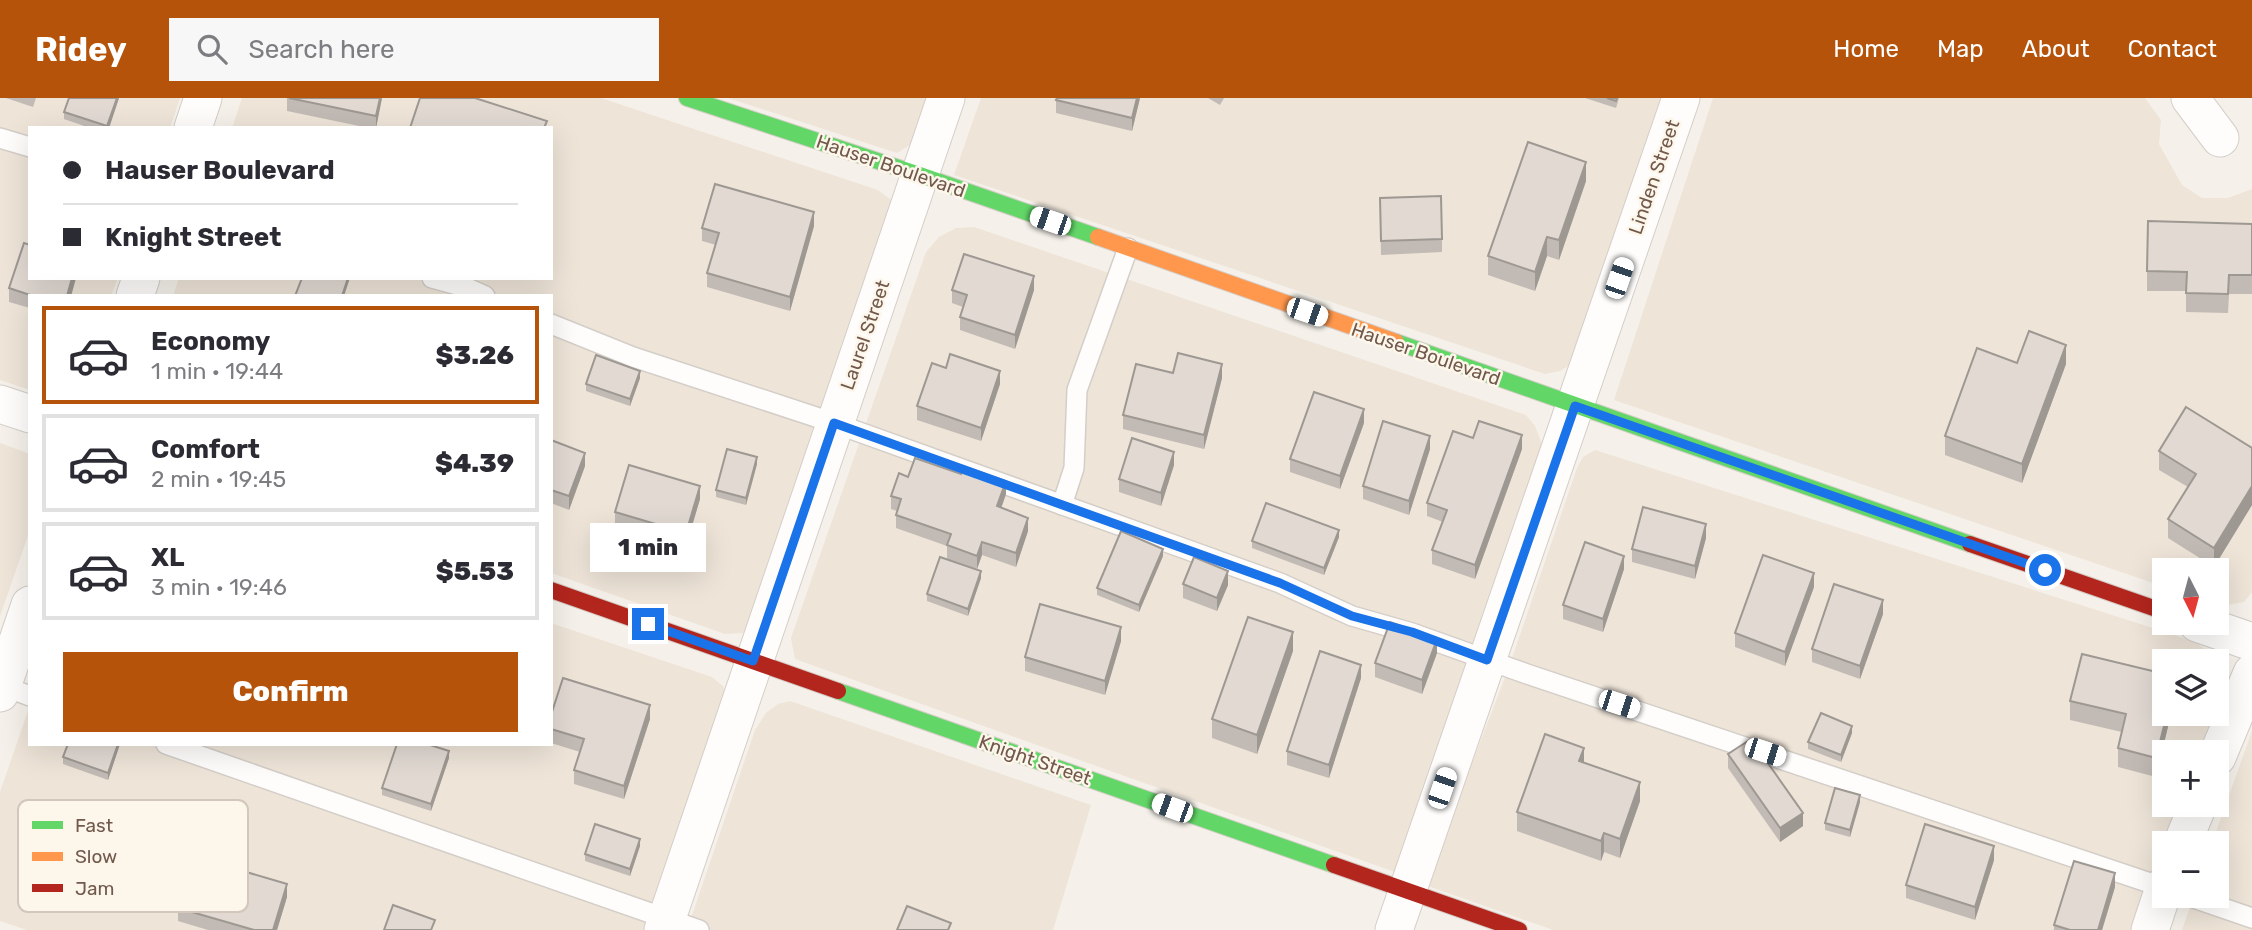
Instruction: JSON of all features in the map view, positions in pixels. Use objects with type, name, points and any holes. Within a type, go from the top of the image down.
[{"type":"street","points":[[194,126],[203,98]]},
{"type":"street","name":"Hauser Boulevard","points":[[687,98],[920,175],[2152,607]]},
{"type":"street","name":"Laurel Street","points":[[676,926],[753,661],[946,98]]},
{"type":"street","name":"Linden Street","points":[[1394,930],[1681,98]]},
{"type":"street","points":[[2190,98],[2220,138]]},
{"type":"street","points":[[0,404],[28,413]]},
{"type":"street","name":"Knight Street","points":[[553,591],[1519,930]]},
{"type":"street","points":[[8,690],[28,613]]},
{"type":"street","points":[[2230,634],[2252,642]]},
{"type":"street","points":[[2224,740],[2252,673]]},
{"type":"street","points":[[2150,930],[2161,908]]},
{"type":"lane","points":[[0,138],[28,146]]},
{"type":"lane","points":[[1062,505],[1074,468],[1077,390],[1128,248]]},
{"type":"lane","points":[[439,280],[481,294]]},
{"type":"lane","points":[[553,325],[646,362],[834,423],[1280,583],[1352,616],[1412,632],[1487,660],[2152,883]]},
{"type":"lane","points":[[172,746],[676,926]]},
{"type":"lane","points":[[2224,908],[2252,918]]},
{"type":"shaded area","points":[[0,98],[180,98],[171,126],[28,126],[28,280],[117,280],[112,294],[28,294],[28,389],[0,380]]},
{"type":"shaded area","points":[[242,98],[601,98],[878,190],[894,202],[755,626],[743,633],[725,634],[553,574],[553,294],[174,294],[178,280],[553,280],[553,126],[233,126]]},
{"type":"shaded area","points":[[728,98],[932,98],[921,130],[910,145],[897,153]]},
{"type":"shaded area","points":[[981,98],[1670,98],[1576,361],[1560,371],[1545,374],[954,175]]},
{"type":"shaded area","points":[[1713,98],[2145,98],[2161,120],[2159,144],[2182,185],[2202,198],[2228,198],[2252,189],[2252,592],[2244,602],[2230,605],[2230,558],[2152,558],[2152,583],[1614,400]]},
{"type":"shaded area","points":[[974,227],[1526,415],[1535,426],[1542,444],[1541,462],[1395,872],[795,659],[791,638],[926,252],[939,237],[956,228]]},
{"type":"shaded area","points":[[0,443],[28,453],[28,536],[0,616]]},
{"type":"shaded area","points":[[1595,450],[2152,628],[2152,635],[2175,635],[2205,649],[2152,649],[2152,726],[2210,726],[2206,740],[2152,740],[2152,817],[2179,817],[2172,831],[2152,831],[2152,906],[2144,930],[1553,930],[1425,885],[1509,667],[1583,457]]},
{"type":"shaded area","points":[[553,624],[712,677],[723,686],[727,700],[647,930],[27,930],[0,921],[0,792],[28,711],[28,746],[553,746]]},
{"type":"shaded area","points":[[790,701],[1091,805],[1053,930],[687,930],[755,730],[766,713],[778,704]]},
{"type":"shaded area","points":[[2252,731],[2252,930],[2182,930],[2190,908],[2229,908],[2229,831],[2216,831],[2221,817],[2229,817],[2229,795]]},
{"type":"building","points":[[69,98],[117,98],[107,126],[64,112]]},
{"type":"building","points":[[289,98],[380,98],[376,116]]},
{"type":"building","points":[[420,98],[475,98],[547,121],[545,126],[411,126]]},
{"type":"building","points":[[1137,98],[1132,118],[1056,100]]},
{"type":"building","points":[[1528,142],[1586,162],[1559,240],[1547,237],[1535,272],[1488,256]]},
{"type":"building","points":[[715,184],[814,212],[790,297],[707,273],[719,233],[702,228]]},
{"type":"building","points":[[1441,196],[1442,239],[1381,241],[1380,198]]},
{"type":"building","points":[[2148,221],[2252,224],[2252,275],[2229,275],[2228,294],[2186,293],[2187,272],[2147,271]]},
{"type":"building","points":[[24,243],[28,244],[28,280],[71,280],[68,294],[28,294],[9,288]]},
{"type":"building","points":[[964,254],[1034,276],[1015,335],[960,317],[967,295],[952,290]]},
{"type":"building","points":[[301,280],[347,280],[343,294],[296,294]]},
{"type":"building","points":[[2029,331],[2066,345],[2022,464],[1945,436],[1977,348],[2017,363]]},
{"type":"building","points":[[1178,353],[1222,364],[1204,435],[1123,415],[1136,364],[1173,373]]},
{"type":"building","points":[[950,354],[1000,371],[981,428],[917,406],[932,363],[946,368]]},
{"type":"building","points":[[596,355],[640,371],[630,399],[586,384]]},
{"type":"building","points":[[1314,392],[1364,409],[1340,476],[1290,459]]},
{"type":"building","points":[[2186,407],[2252,448],[2252,486],[2214,548],[2168,519],[2196,474],[2159,451]]},
{"type":"building","points":[[1383,421],[1430,436],[1409,501],[1363,486]]},
{"type":"building","points":[[1479,421],[1522,435],[1475,565],[1432,550],[1447,510],[1427,503],[1453,431],[1473,438]]},
{"type":"building","points":[[1132,438],[1174,452],[1161,493],[1119,479]]},
{"type":"building","points":[[553,441],[585,453],[569,496],[553,491]]},
{"type":"building","points":[[727,449],[757,457],[746,498],[716,490]]},
{"type":"building","points":[[915,458],[961,474],[963,466],[1006,481],[997,506],[1028,518],[1016,553],[982,542],[977,556],[947,545],[951,534],[896,515],[901,499],[891,496],[899,473],[908,477]]},
{"type":"building","points":[[629,465],[700,486],[686,533],[615,512]]},
{"type":"building","points":[[1266,503],[1339,530],[1324,568],[1252,541]]},
{"type":"building","points":[[1643,507],[1706,524],[1695,566],[1632,549]]},
{"type":"building","points":[[1121,531],[1163,549],[1139,605],[1097,588]]},
{"type":"building","points":[[1585,542],[1624,556],[1603,619],[1563,605]]},
{"type":"building","points":[[1763,555],[1814,573],[1785,652],[1735,633]]},
{"type":"building","points":[[940,557],[981,571],[968,609],[927,594]]},
{"type":"building","points":[[1194,557],[1228,571],[1217,598],[1183,584]]},
{"type":"building","points":[[1834,584],[1883,600],[1860,666],[1812,649]]},
{"type":"building","points":[[1040,604],[1121,627],[1105,681],[1025,657]]},
{"type":"building","points":[[1248,617],[1293,632],[1257,735],[1212,719]]},
{"type":"building","points":[[1390,622],[1437,639],[1422,680],[1375,663]]},
{"type":"building","points":[[1320,651],[1361,665],[1329,765],[1287,751]]},
{"type":"building","points":[[2082,654],[2152,671],[2152,726],[2164,726],[2160,740],[2152,740],[2152,757],[2118,748],[2126,714],[2070,701]]},
{"type":"building","points":[[563,678],[650,705],[624,786],[574,770],[584,739],[553,730],[553,709]]},
{"type":"building","points":[[1821,713],[1852,726],[1841,755],[1808,742]]},
{"type":"building","points":[[1545,734],[1584,748],[1579,761],[1640,782],[1620,839],[1604,833],[1601,841],[1517,812]]},
{"type":"building","points":[[1751,739],[1803,813],[1780,828],[1728,754]]},
{"type":"building","points":[[67,746],[117,746],[108,773],[63,757]]},
{"type":"building","points":[[396,746],[433,746],[449,751],[431,804],[382,788]]},
{"type":"building","points":[[1835,788],[1860,795],[1850,830],[1825,823]]},
{"type":"building","points":[[595,824],[640,839],[630,869],[585,854]]},
{"type":"building","points":[[1925,824],[1994,846],[1975,907],[1906,885]]},
{"type":"building","points":[[2074,861],[2115,873],[2098,930],[2070,930],[2054,925]]},
{"type":"building","points":[[248,873],[287,884],[273,930],[254,930],[192,912],[248,912]]},
{"type":"building","points":[[393,905],[435,920],[431,930],[384,930]]},
{"type":"building","points":[[907,906],[951,923],[948,930],[897,930]]},
{"type":"traffic: fast","points":[[687,98],[1098,237]]},
{"type":"traffic: fast","points":[[1396,342],[1970,544]]},
{"type":"traffic: fast","points":[[838,691],[1334,865]]},
{"type":"traffic: slow","points":[[1098,237],[1396,342]]},
{"type":"traffic: jam","points":[[1970,544],[2152,607]]},
{"type":"traffic: jam","points":[[553,591],[838,691]]},
{"type":"traffic: jam","points":[[1334,865],[1519,930]]},
{"type":"route","points":[[648,624],[753,661],[834,423],[1280,583],[1352,616],[1412,632],[1487,660],[1575,406],[2045,570]]}]
